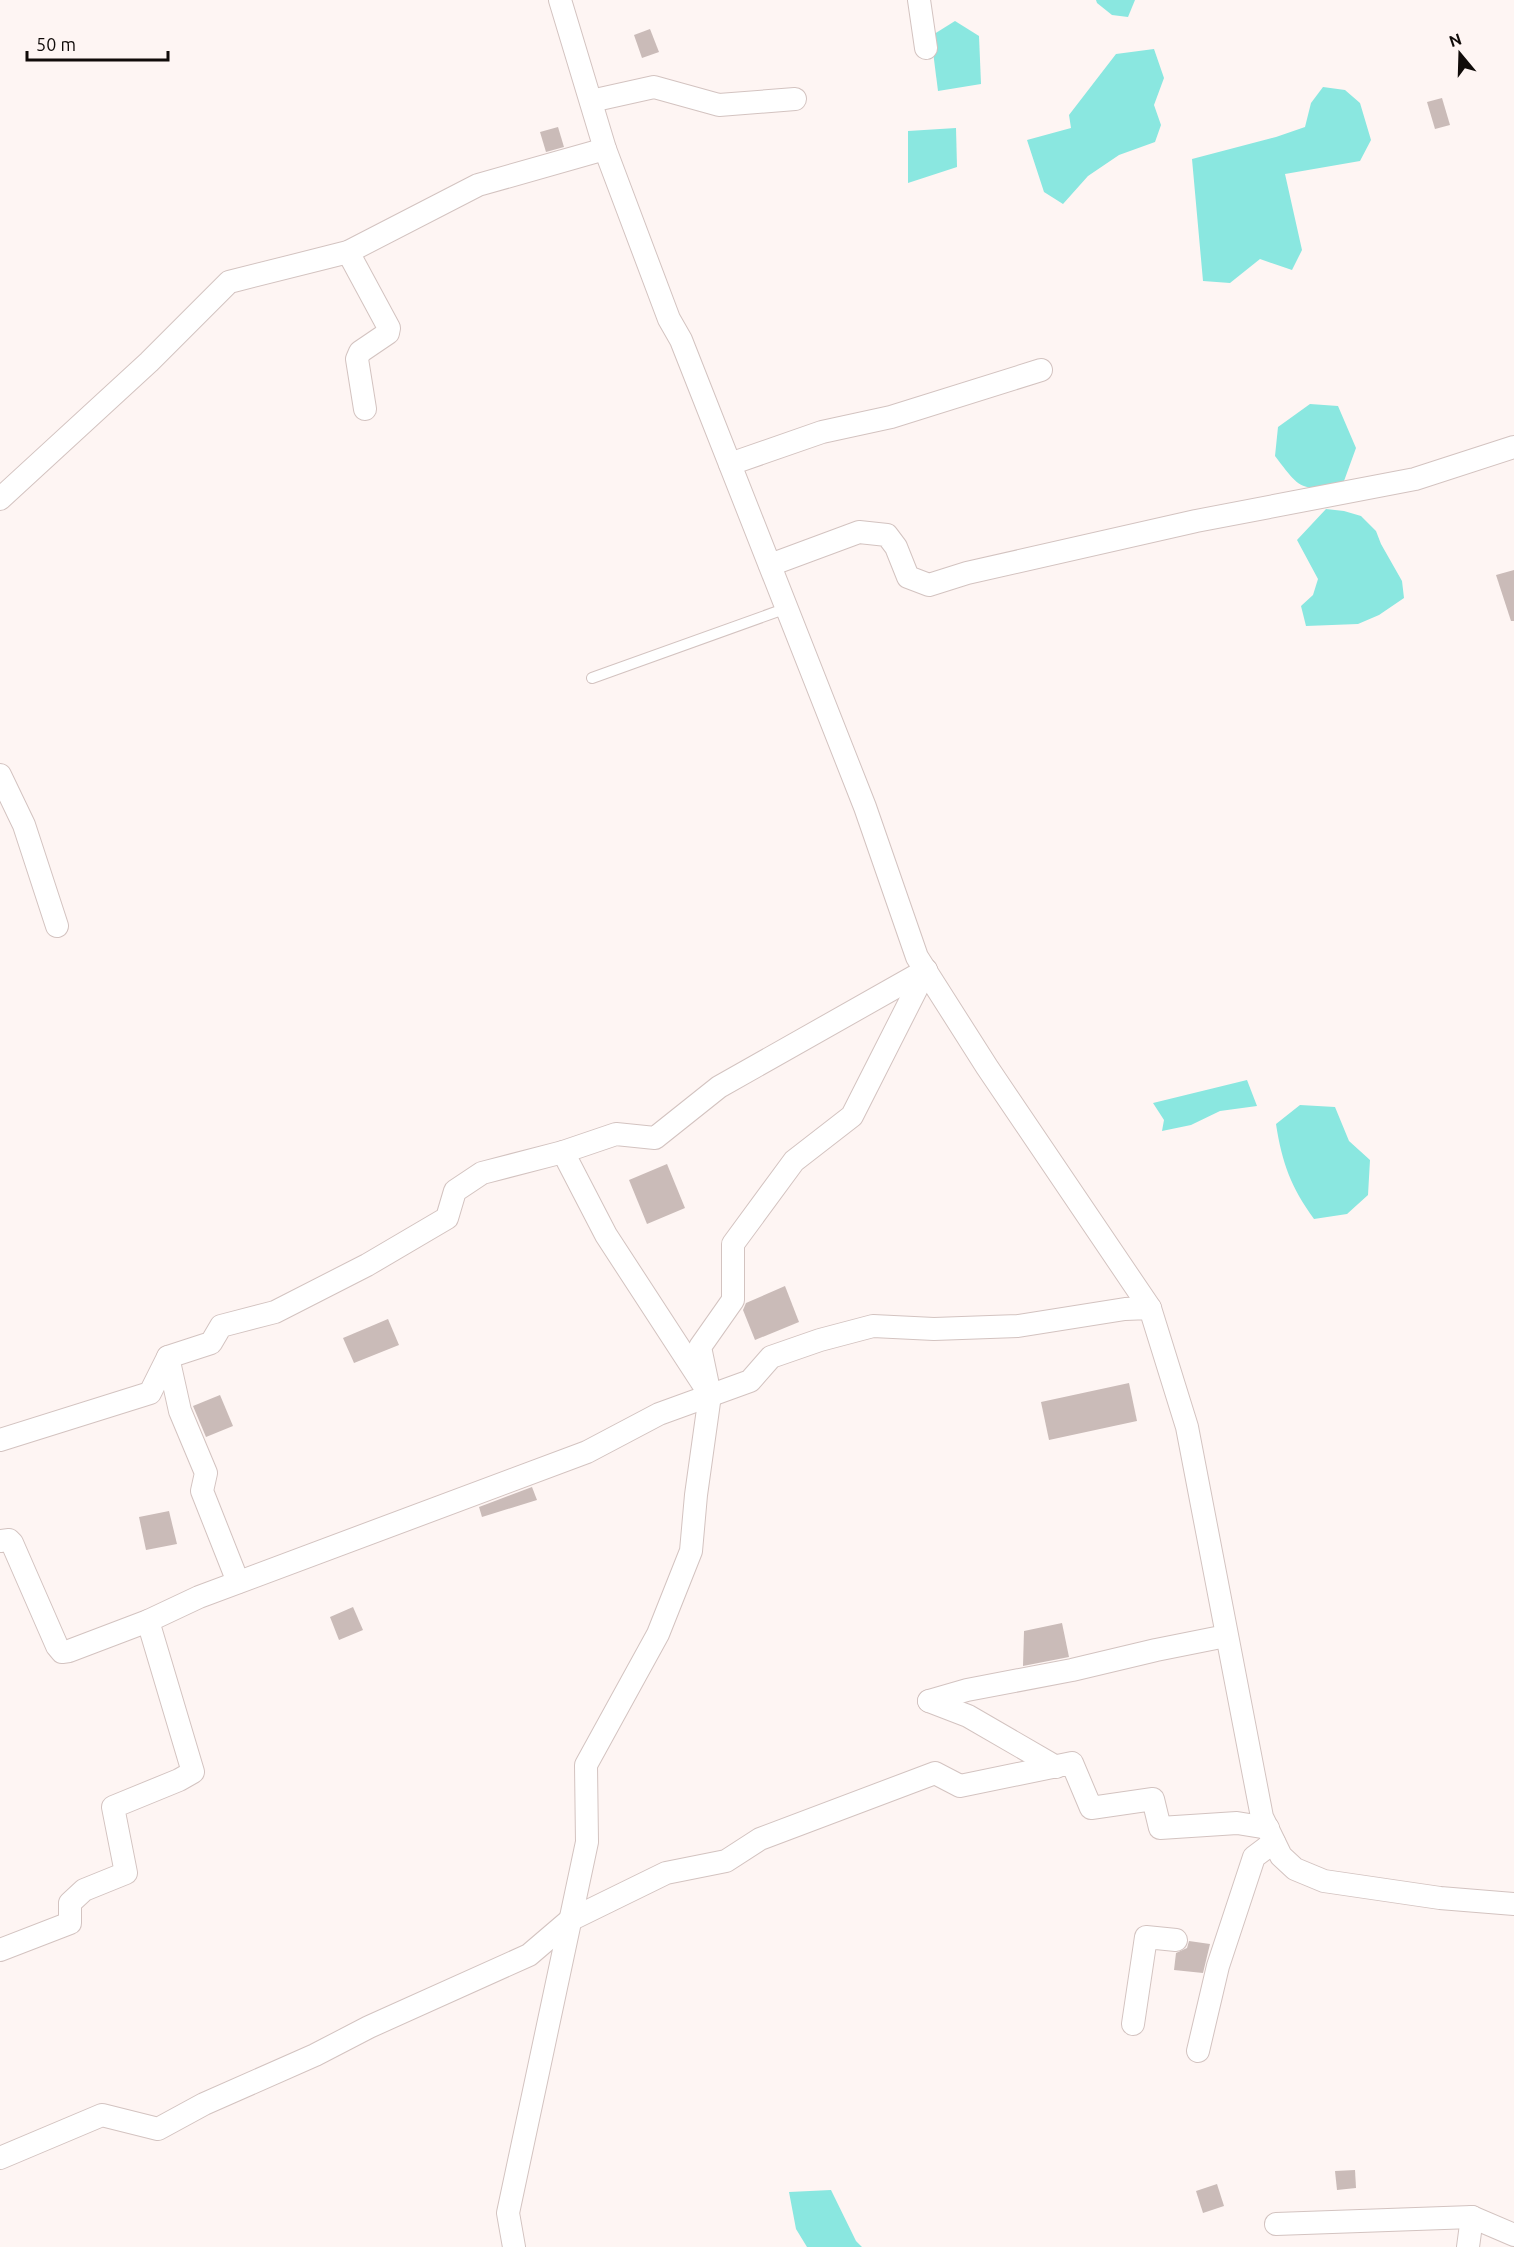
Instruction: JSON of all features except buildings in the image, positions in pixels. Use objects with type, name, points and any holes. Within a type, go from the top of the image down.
[{"type":"street","points":[[560,0],[605,149],[669,319],[681,340],[865,807],[917,957],[987,1066],[1150,1308],[1187,1427],[1262,1817],[1281,1856],[1295,1869],[1324,1881],[1440,1898],[1514,1904]]},
{"type":"street","points":[[919,0],[926,48]]},
{"type":"street","points":[[591,101],[654,87],[719,105],[795,99]]},
{"type":"street","points":[[0,499],[149,362],[229,282],[348,252],[478,185],[605,149]]},
{"type":"street","points":[[348,252],[389,328],[388,333],[360,352],[357,359],[365,409]]},
{"type":"street","points":[[730,464],[822,432],[891,417],[1041,370]]},
{"type":"street","points":[[770,565],[859,532],[887,535],[896,548],[908,577],[929,585],[967,573],[1196,521],[1415,479],[1514,447]]},
{"type":"street","points":[[0,775],[24,825],[57,926]]},
{"type":"street","points":[[0,1440],[150,1393],[168,1357],[211,1343],[221,1326],[275,1312],[367,1265],[447,1218],[456,1191],[482,1173],[562,1152],[616,1134],[655,1138],[719,1087],[926,970]]},
{"type":"street","points":[[514,2247],[508,2213],[587,1842],[586,1765],[658,1634],[691,1551],[696,1495],[710,1395],[700,1347],[733,1300],[733,1244],[794,1161],[852,1116],[926,970]]},
{"type":"street","points":[[562,1152],[606,1235],[710,1395]]},
{"type":"street","points":[[0,1541],[9,1540],[12,1543],[57,1646],[62,1652],[69,1651],[148,1622],[198,1597],[587,1452],[659,1414],[750,1381],[771,1357],[873,1326],[934,1329],[1018,1326],[1125,1309],[1150,1308]]},
{"type":"street","points":[[168,1357],[180,1411],[206,1473],[202,1491],[238,1582]]},
{"type":"street","points":[[0,1950],[70,1923],[70,1903],[84,1890],[126,1873],[113,1807],[193,1772],[148,1622]]},
{"type":"street","points":[[1056,1767],[968,1716],[929,1701],[978,1687],[1072,1670],[1226,1636]]},
{"type":"street","points":[[0,2158],[102,2115],[158,2129],[204,2104],[529,1955],[570,1920],[666,1873],[726,1861],[760,1839],[935,1773],[960,1786],[1072,1763],[1091,1808],[1153,1798],[1160,1828],[1237,1823],[1271,1835]]},
{"type":"street","points":[[1198,2051],[1218,1966],[1254,1857],[1271,1835]]},
{"type":"street","points":[[1133,2024],[1146,1937],[1176,1940]]},
{"type":"street","points":[[1276,2224],[1472,2217],[1514,2235]]},
{"type":"street","points":[[1468,2247],[1472,2217]]},
{"type":"lane","points":[[592,678],[787,608]]},
{"type":"water","points":[[1096,0],[1135,0],[1128,17],[1112,15]]},
{"type":"water","points":[[955,21],[979,36],[981,84],[938,91],[931,36]]},
{"type":"water","points":[[1154,49],[1164,78],[1154,105],[1161,125],[1155,142],[1119,155],[1088,176],[1063,204],[1044,192],[1027,140],[1071,128],[1069,115],[1116,54]]},
{"type":"water","points":[[1323,87],[1345,90],[1360,103],[1371,140],[1360,161],[1285,174],[1302,250],[1292,270],[1260,259],[1230,283],[1203,281],[1192,159],[1305,127],[1311,103]]},
{"type":"water","points":[[956,128],[957,167],[908,183],[908,131]]},
{"type":"water","points":[[1310,404],[1338,406],[1356,448],[1344,481],[1319,487],[1303,486],[1290,476],[1275,456],[1278,427]]},
{"type":"water","points":[[1326,509],[1361,516],[1376,531],[1402,581],[1404,598],[1379,615],[1358,624],[1306,626],[1301,606],[1313,595],[1318,579],[1297,540]]},
{"type":"water","points":[[1247,1080],[1257,1106],[1220,1111],[1191,1125],[1162,1131],[1164,1120],[1153,1103]]},
{"type":"water","points":[[1300,1105],[1335,1107],[1349,1141],[1370,1160],[1368,1195],[1347,1214],[1314,1219],[1299,1196],[1289,1174],[1281,1151],[1276,1124]]},
{"type":"water","points":[[831,2190],[856,2241],[862,2247],[807,2247],[796,2229],[789,2192]]}]
